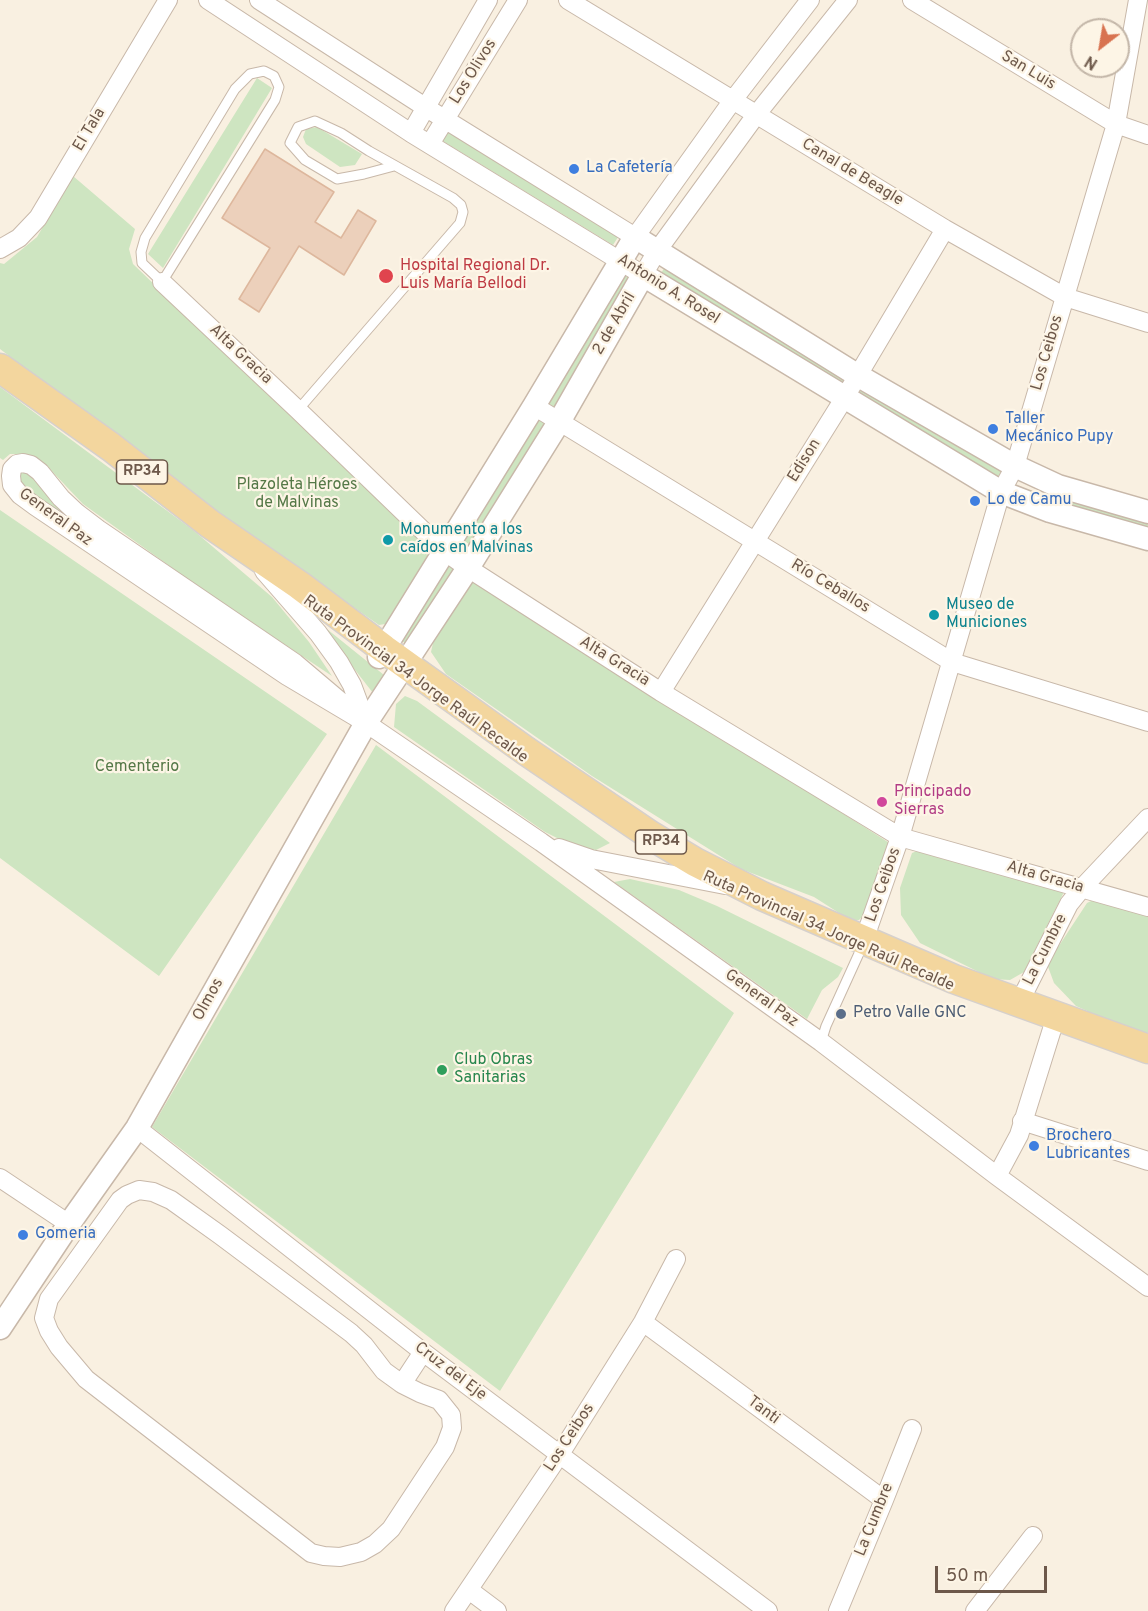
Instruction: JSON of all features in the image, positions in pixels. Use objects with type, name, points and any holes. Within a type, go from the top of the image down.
[{"type":"main road","name":"Ruta Provincial 34 Jorge Raúl Recalde","points":[[0,368],[111,447],[243,547],[294,592],[644,842],[802,924],[1148,1048]]},
{"type":"main road","name":"Ruta Provincial 34 Jorge Raúl Recalde","points":[[862,945],[950,988],[1148,1058]]},
{"type":"street","name":"El Tala","points":[[0,249],[19,238],[38,218],[168,0]]},
{"type":"street","name":"Antonio A. Rosel","points":[[208,0],[411,133],[1001,492],[1050,511],[1148,539]]},
{"type":"street","name":"Antonio A. Rosel","points":[[259,0],[425,107],[858,375],[1015,466],[1058,486],[1148,512]]},
{"type":"street","name":"Los Olivos","points":[[411,133],[488,0]]},
{"type":"street","name":"Los Olivos","points":[[430,144],[519,0]]},
{"type":"street","name":"Canal de Beagle","points":[[568,0],[945,229],[1065,297],[1148,323]]},
{"type":"street","name":"2 de Abril","points":[[392,660],[444,552],[635,237],[732,100],[810,0]]},
{"type":"street","name":"2 de Abril","points":[[392,660],[468,568],[559,422],[657,251],[756,115],[848,0]]},
{"type":"street","name":"San Luis","points":[[912,0],[1116,124],[1148,135]]},
{"type":"street","name":"Los Ceibos","points":[[862,945],[900,837],[1001,492],[1015,466],[1116,124],[1138,0]]},
{"type":"street","name":"Edison","points":[[662,692],[845,397],[945,229]]},
{"type":"street","name":"Alta Gracia","points":[[162,282],[444,552],[662,692],[900,837],[1148,907]]},
{"type":"street","name":"Río Ceballos","points":[[534,406],[952,662],[1148,722]]},
{"type":"street","name":"General Paz","points":[[366,723],[295,663],[76,513],[31,465],[23,462],[12,469],[12,485],[20,495],[35,506],[287,676],[366,723],[541,842],[821,1042],[1148,1287]]},
{"type":"street","points":[[243,547],[318,633],[339,662],[352,685],[366,723]]},
{"type":"street","name":"Olmos","points":[[0,1328],[69,1224],[137,1128],[366,723],[392,660]]},
{"type":"street","name":"La Cumbre","points":[[1019,1003],[1069,904],[1148,818]]},
{"type":"street","points":[[541,842],[591,859],[730,885]]},
{"type":"street","points":[[997,1176],[1019,1135],[1053,1026]]},
{"type":"street","points":[[1022,1121],[1148,1161]]},
{"type":"street","name":"Cruz del Eje","points":[[137,1128],[423,1352],[768,1611]]},
{"type":"street","points":[[0,1178],[69,1224]]},
{"type":"street","points":[[139,1190],[153,1192],[171,1200],[351,1333],[364,1345],[384,1371],[402,1384],[439,1401],[451,1415],[452,1428],[445,1447],[391,1529],[375,1544],[340,1557],[324,1556],[311,1553],[86,1378],[59,1347],[44,1318],[49,1299],[120,1200],[139,1190]]},
{"type":"street","name":"Los Ceibos","points":[[454,1611],[560,1454],[643,1322],[676,1259]]},
{"type":"street","name":"Tanti","points":[[643,1322],[884,1500]]},
{"type":"street","points":[[402,1384],[423,1352]]},
{"type":"street","name":"La Cumbre","points":[[838,1611],[912,1429]]},
{"type":"street","points":[[975,1611],[1033,1536]]},
{"type":"street","points":[[469,1590],[497,1611]]},
{"type":"lane","points":[[264,71],[274,76],[279,87],[275,100],[162,282],[142,263],[141,252],[145,238],[235,90],[250,74],[264,71]]},
{"type":"lane","points":[[298,410],[460,223],[463,212],[461,205],[453,198],[394,166],[341,133],[315,121],[298,127],[290,143],[305,160],[337,179],[394,166]]},
{"type":"lane","points":[[821,1042],[862,945]]},
{"type":"green space","points":[[257,78],[272,88],[163,268],[148,254]]},
{"type":"green space","points":[[317,127],[362,154],[355,165],[340,167],[306,144],[303,137],[306,129]]},
{"type":"green space","points":[[448,129],[620,234],[613,245],[441,140]]},
{"type":"green space","name":"Plazoleta Héroes de Malvinas","points":[[73,176],[135,229],[129,249],[133,264],[431,550],[433,557],[391,623],[379,625],[200,500],[0,349],[0,263],[4,264],[37,237]]},
{"type":"green space","points":[[666,265],[848,376],[843,385],[660,275]]},
{"type":"green space","points":[[626,274],[635,279],[556,411],[547,405]]},
{"type":"green space","points":[[863,386],[1003,469],[997,478],[857,396]]},
{"type":"green space","points":[[0,387],[193,530],[272,597],[309,642],[332,676],[203,590],[83,504],[47,466],[25,454],[10,454],[3,460],[0,458]]},
{"type":"green space","points":[[538,416],[549,423],[474,547],[462,540]]},
{"type":"green space","points":[[28,469],[97,534],[29,497],[15,480],[19,473]]},
{"type":"green space","points":[[1049,491],[1148,519],[1148,531],[1046,502]]},
{"type":"green space","name":"Cementerio","points":[[0,510],[327,734],[159,976],[0,858]]},
{"type":"green space","points":[[447,564],[459,572],[409,646],[398,638]]},
{"type":"green space","points":[[473,579],[891,844],[867,912],[859,920],[850,920],[814,897],[741,869],[592,776],[446,674],[431,652],[433,643]]},
{"type":"green space","points":[[317,621],[384,675],[373,693]]},
{"type":"green space","points":[[405,696],[417,701],[610,843],[596,850],[571,845],[545,832],[394,727],[396,704]]},
{"type":"green space","name":"Club Obras Sanitarias","points":[[376,745],[734,1013],[500,1391],[152,1127]]},
{"type":"green space","points":[[922,849],[1065,890],[1024,972],[1010,980],[993,979],[920,943],[901,915],[900,888],[912,853]]},
{"type":"green space","points":[[630,879],[679,890],[717,906],[843,968],[838,977],[822,990],[807,1019],[614,882]]},
{"type":"green space","points":[[1097,898],[1148,913],[1148,1033],[1126,1028],[1076,1006],[1054,983],[1047,964],[1087,903]]},
{"type":"building","points":[[265,149],[334,192],[315,222],[341,238],[358,210],[376,221],[344,275],[299,246],[259,312],[239,299],[270,248],[222,218]]},
{"type":"place","name":"La Cafetería","points":[[574,169]]},
{"type":"place","name":"Hospital Regional Dr. Luis María Bellodi","points":[[386,276]]},
{"type":"place","name":"Taller Mecánico Pupy","points":[[993,429]]},
{"type":"place","name":"Lo de Camu","points":[[975,501]]},
{"type":"place","name":"Monumento a los caídos en Malvinas","points":[[388,540]]},
{"type":"place","name":"Museo de Municiones","points":[[934,615]]},
{"type":"place","name":"Principado Sierras","points":[[882,802]]},
{"type":"place","name":"Petro Valle GNC","points":[[841,1014]]},
{"type":"place","name":"Club Obras Sanitarias","points":[[442,1070]]},
{"type":"place","name":"Brochero Lubricantes","points":[[1034,1146]]},
{"type":"place","name":"Gomeria","points":[[23,1235]]}]
